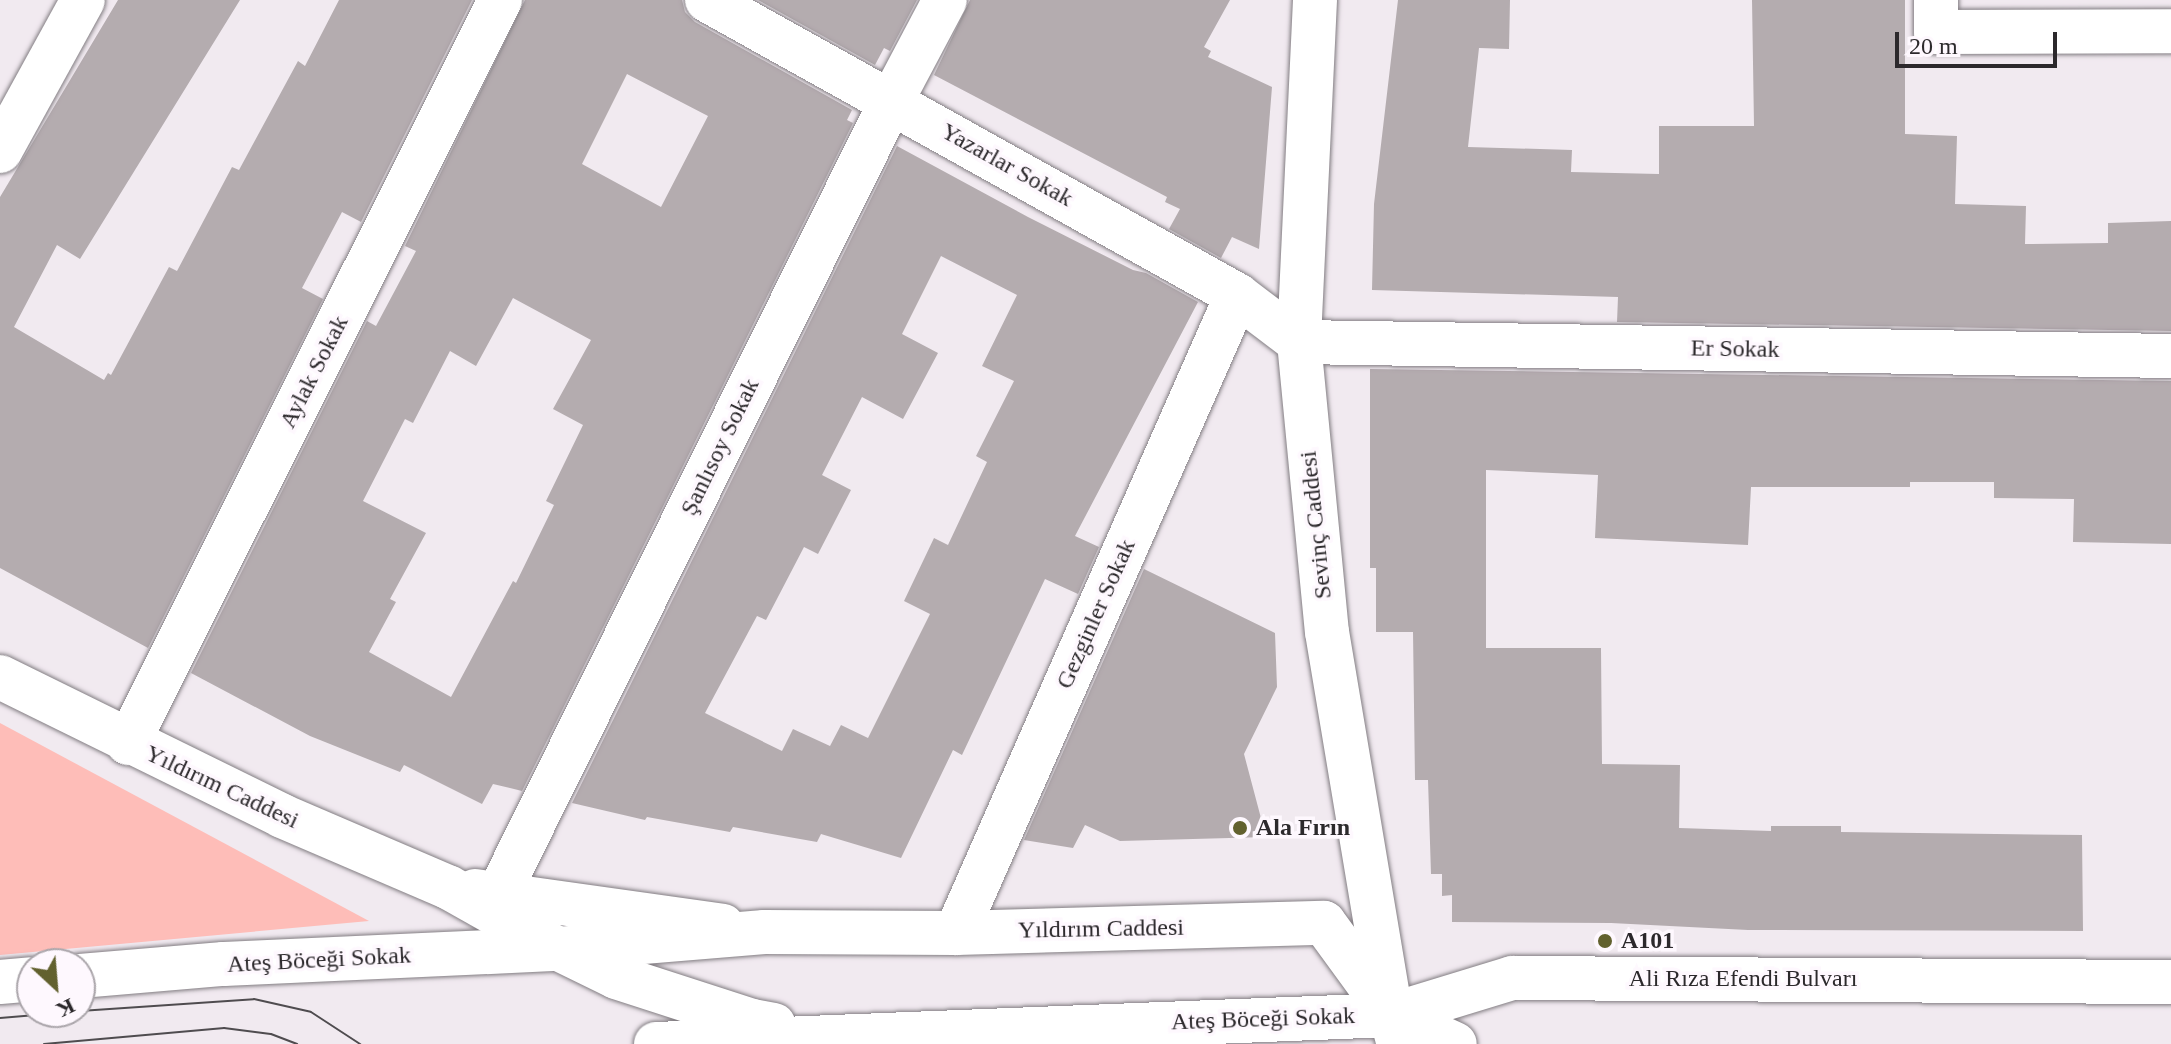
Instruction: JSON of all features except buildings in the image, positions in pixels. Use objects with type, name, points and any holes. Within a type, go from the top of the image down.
[{"type":"street","points":[[0,151],[83,0]]},
{"type":"street","name":"Aylak Sokak","points":[[128,743],[500,0]]},
{"type":"street","name":"Yazarlar Sokak","points":[[707,0],[892,100],[1237,295],[1299,342]]},
{"type":"street","name":"Şanlısoy Sokak","points":[[498,895],[892,100],[945,0]]},
{"type":"street","name":"Sevinç Caddesi","points":[[1315,0],[1299,342],[1327,632],[1395,1030]]},
{"type":"street","points":[[1936,0],[1936,32],[2171,31]]},
{"type":"street","name":"Gezginler Sokak","points":[[956,933],[1237,295]]},
{"type":"street","name":"Er Sokak","points":[[1299,342],[2171,356]]},
{"type":"street","name":"Yıldırım Caddesi","points":[[0,677],[128,743],[282,816],[448,887]]},
{"type":"street","points":[[448,887],[764,932]]},
{"type":"street","points":[[448,887],[558,949],[616,977],[752,1021],[832,1035]]},
{"type":"street","name":"Yıldırım Caddesi","points":[[764,932],[956,933],[1324,923],[1395,1030]]},
{"type":"street","name":"Ateş Böceği Sokak","points":[[96,975],[224,964],[558,949],[764,932]]},
{"type":"street","name":"Ali Rıza Efendi Bulvarı","points":[[1395,1030],[1512,978],[2171,982]]},
{"type":"street","points":[[1395,1030],[1455,1044]]},
{"type":"street","name":"Ateş Böceği Sokak","points":[[656,1044],[832,1035],[1395,1030]]},
{"type":"shaded area","points":[[0,723],[369,921],[76,948],[16,948],[16,954],[0,955]]},
{"type":"tram line","points":[[96,1010],[254,999],[311,1012],[360,1044]]},
{"type":"tram line","points":[[0,1018],[16,1017]]},
{"type":"tram line","points":[[44,1044],[224,1028],[271,1034],[297,1044]]},
{"type":"place","name":"Ala Fırın","points":[[1240,828]]},
{"type":"place","name":"A101","points":[[1605,941]]}]
